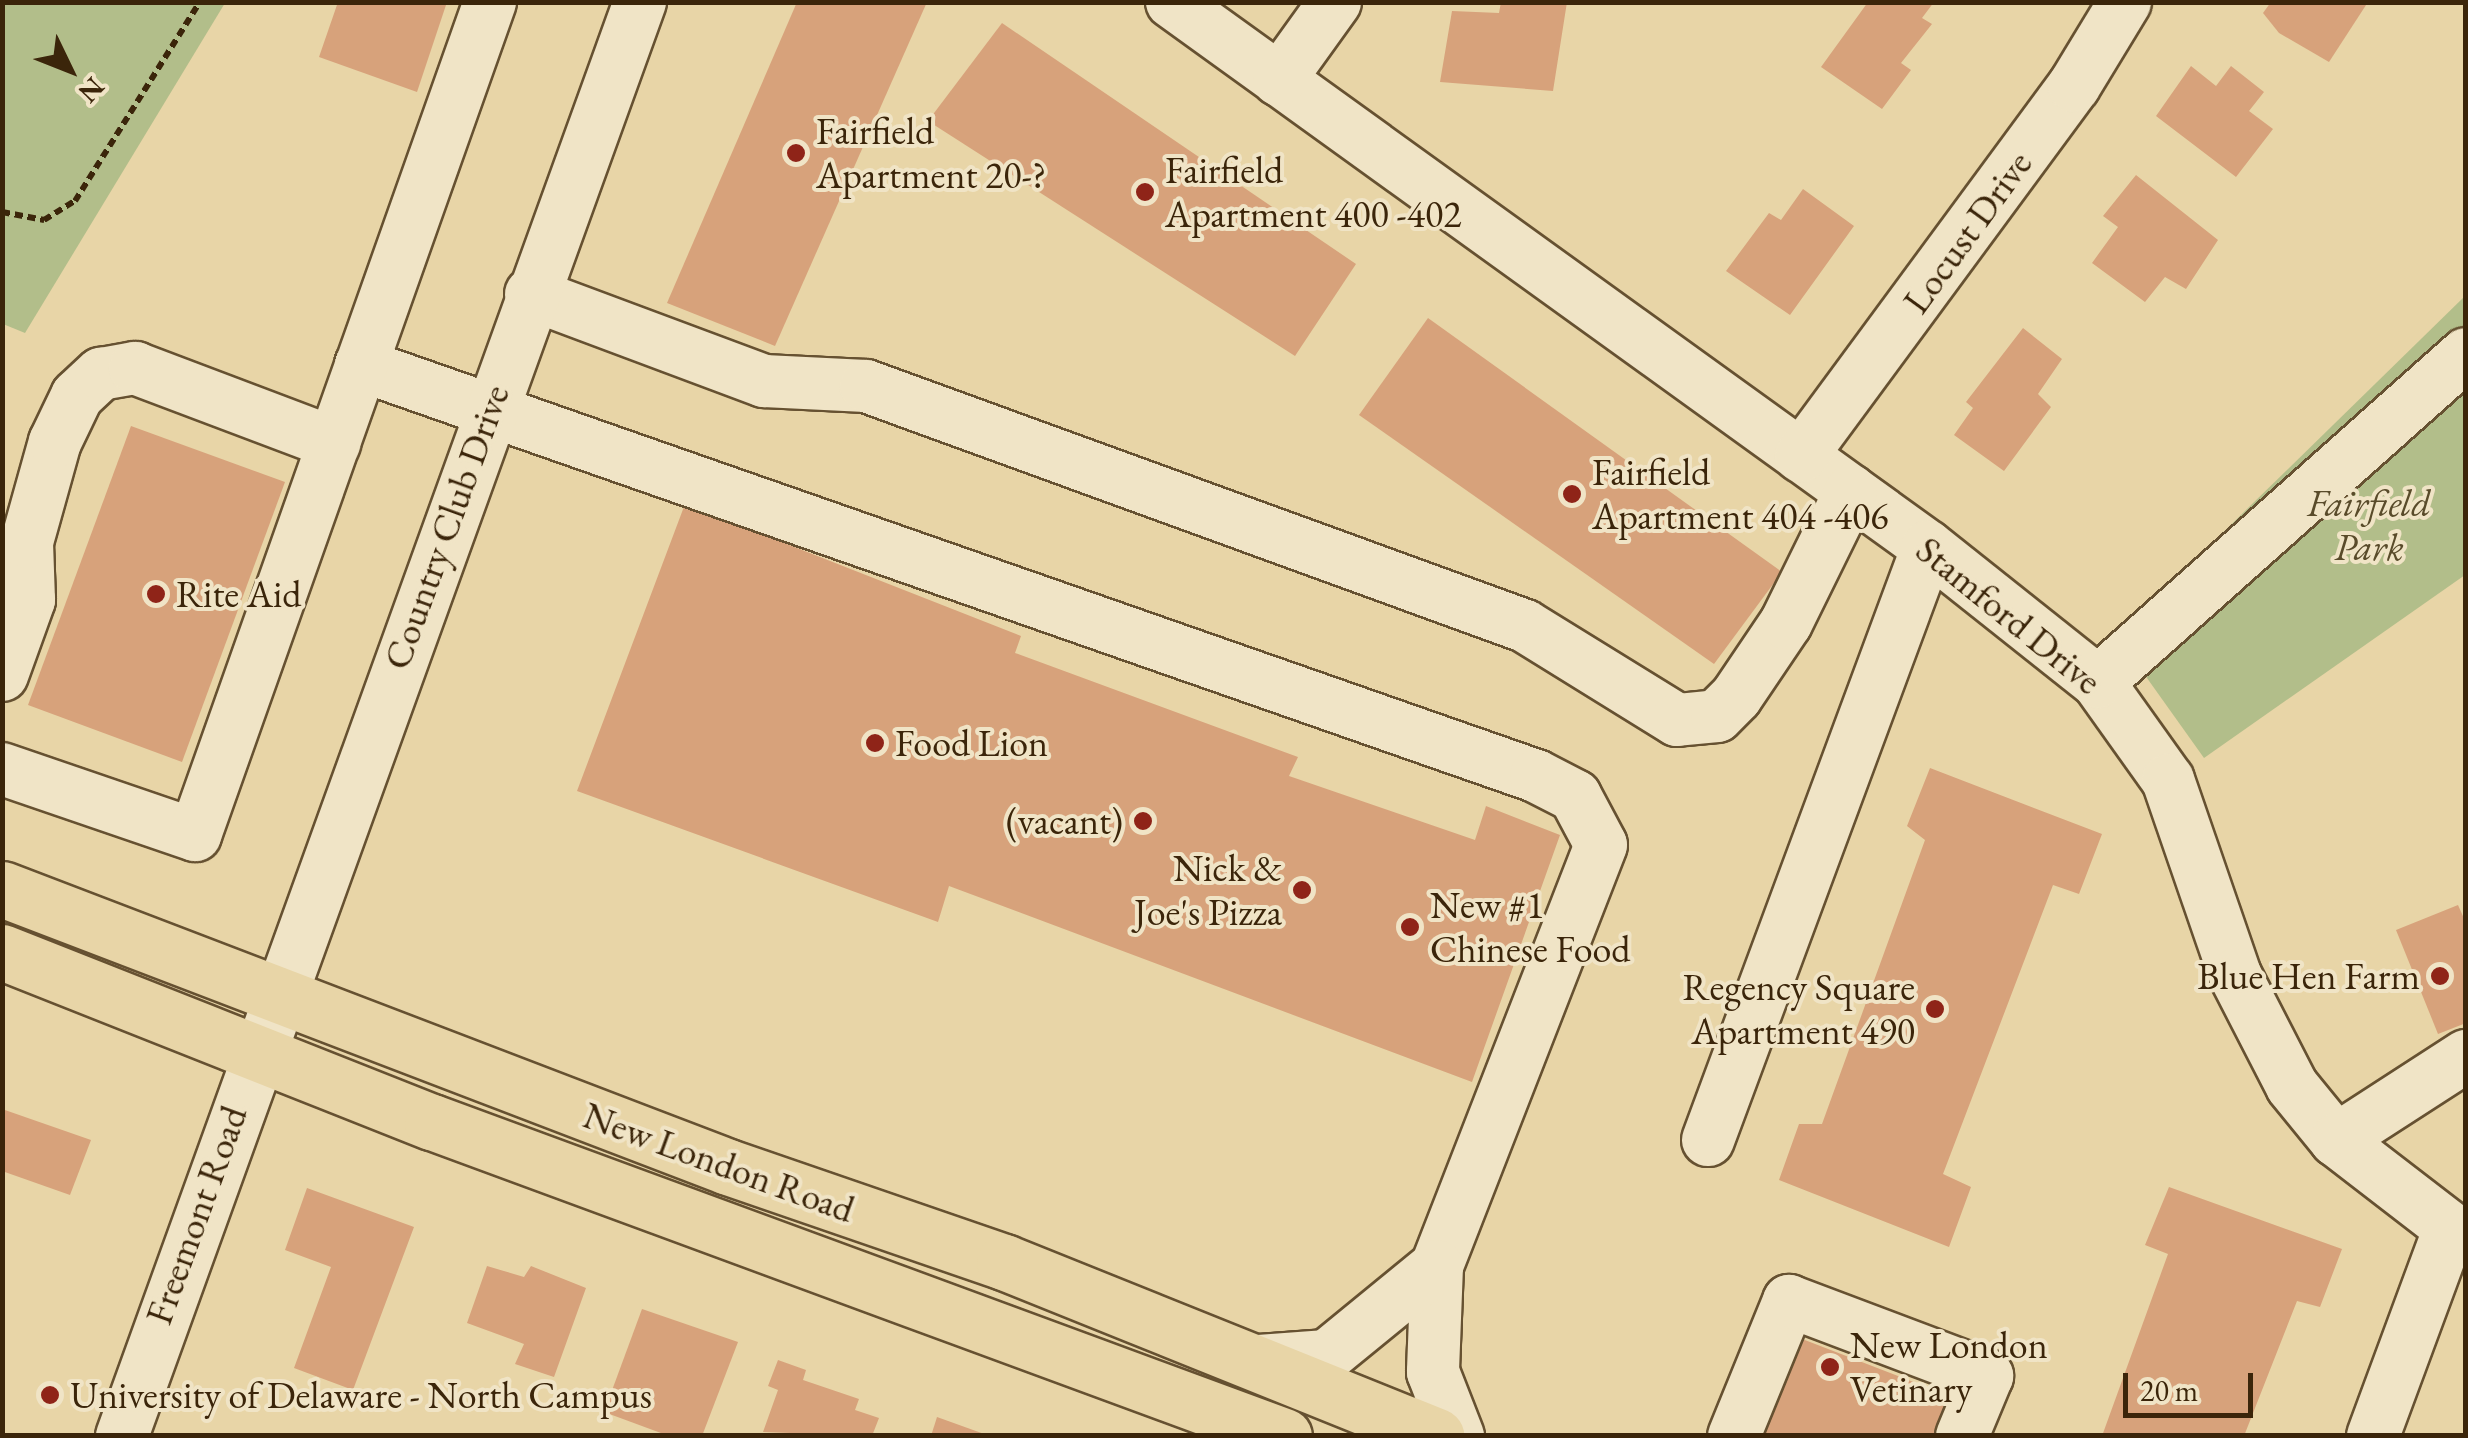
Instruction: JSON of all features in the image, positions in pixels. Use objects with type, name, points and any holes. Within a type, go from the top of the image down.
[{"type":"main road","name":"New London Road","points":[[2,889],[1259,1362],[1436,1436]]},
{"type":"main road","name":"New London Road","points":[[2,952],[255,1053],[1284,1436]]},
{"type":"street","points":[[2,769],[195,835],[490,2]]},
{"type":"street","name":"Country Club Drive","points":[[255,1053],[640,2]]},
{"type":"street","name":"Stamford Drive","points":[[1172,2],[1928,547],[2098,682],[2168,780],[2261,1037],[2336,1140],[2457,1236]]},
{"type":"street","points":[[1279,80],[1335,2]]},
{"type":"street","name":"Locust Drive","points":[[1801,456],[2074,86],[2125,2]]},
{"type":"street","points":[[531,294],[764,381],[866,386],[1525,626],[1676,720],[1718,716],[1736,698],[1786,624],[1851,491]]},
{"type":"street","points":[[2098,682],[2466,354]]},
{"type":"street","points":[[362,365],[1517,769],[1575,796],[1601,844],[1436,1266],[1433,1372],[1458,1436]]},
{"type":"street","points":[[2,675],[30,600],[28,542],[55,442],[76,396],[101,374],[135,368],[334,443]]},
{"type":"street","points":[[1708,1140],[1928,547]]},
{"type":"street","name":"Freemont Road","points":[[122,1436],[255,1053]]},
{"type":"street","points":[[2336,1140],[2466,1056]]},
{"type":"street","points":[[2373,1436],[2457,1236]]},
{"type":"street","points":[[1259,1362],[1326,1356],[1436,1266]]},
{"type":"street","points":[[1734,1436],[1789,1301],[1988,1376],[1962,1436]]},
{"type":"path","points":[[2,212],[44,220],[75,201],[200,2]]},
{"type":"green space","points":[[2,3],[225,3],[25,333],[3,324]]},
{"type":"green space","name":"Fairfield Park","points":[[2465,296],[2465,575],[2204,758],[2117,636]]},
{"type":"building","points":[[338,2],[447,2],[417,92],[319,57]]},
{"type":"building","name":"Fairfield Apartment 20-?","points":[[797,2],[927,2],[775,346],[667,303]]},
{"type":"building","points":[[1501,2],[1567,2],[1553,91],[1440,82],[1452,11],[1499,13]]},
{"type":"building","points":[[1868,2],[1934,2],[1922,18],[1932,24],[1901,63],[1911,70],[1882,109],[1821,67]]},
{"type":"building","points":[[2271,2],[2368,2],[2329,62],[2279,33],[2263,13]]},
{"type":"building","name":"Fairfield Apartment 400 -402","points":[[1002,23],[1356,264],[1295,356],[928,121]]},
{"type":"building","points":[[2191,66],[2216,86],[2231,66],[2264,92],[2249,111],[2273,129],[2236,177],[2156,116]]},
{"type":"building","points":[[2136,175],[2218,240],[2186,289],[2165,277],[2145,302],[2092,263],[2118,227],[2103,216]]},
{"type":"building","points":[[1803,189],[1854,226],[1790,315],[1726,271],[1769,213],[1781,220]]},
{"type":"building","name":"Fairfield Apartment 404 -406","points":[[1428,318],[1782,572],[1714,664],[1359,415]]},
{"type":"building","points":[[2023,328],[2062,359],[2038,394],[2051,407],[2004,471],[1954,435],[1973,408],[1966,402]]},
{"type":"building","name":"Rite Aid","points":[[131,426],[285,482],[182,762],[28,705]]},
{"type":"building","points":[[685,504],[1021,636],[1015,653],[1298,757],[1289,776],[1475,840],[1486,806],[1560,835],[1472,1082],[949,886],[938,922],[577,791]]},
{"type":"building","name":"Regency Square Apartment 490","points":[[1930,768],[2102,834],[2079,894],[2053,885],[1943,1174],[1971,1187],[1949,1247],[1779,1180],[1799,1124],[1822,1124],[1925,840],[1907,826]]},
{"type":"building","name":"Blue Hen Farm","points":[[2458,905],[2466,923],[2466,1023],[2438,1034],[2396,930]]},
{"type":"building","points":[[2,1109],[91,1140],[70,1195],[2,1171]]},
{"type":"building","points":[[2169,1187],[2342,1249],[2320,1307],[2297,1301],[2244,1436],[2102,1436],[2168,1254],[2145,1245]]},
{"type":"building","points":[[307,1188],[414,1227],[353,1390],[294,1368],[331,1267],[285,1250]]},
{"type":"building","points":[[487,1266],[524,1277],[531,1266],[586,1288],[554,1377],[515,1364],[524,1344],[467,1323]]},
{"type":"building","points":[[642,1309],[738,1342],[702,1436],[669,1436],[604,1412]]},
{"type":"building","name":"New London Vetinary","points":[[1797,1337],[1955,1398],[1941,1436],[1761,1436]]},
{"type":"building","points":[[778,1360],[806,1370],[803,1380],[859,1399],[855,1410],[879,1418],[872,1436],[763,1432],[778,1390],[768,1386]]},
{"type":"building","points":[[937,1417],[987,1435],[987,1436],[931,1436]]},
{"type":"place","name":"Fairfield Apartment 20-?","points":[[796,153]]},
{"type":"place","name":"Fairfield Apartment 400 -402","points":[[1145,192]]},
{"type":"place","name":"Fairfield Apartment 404 -406","points":[[1572,494]]},
{"type":"place","name":"Rite Aid","points":[[156,594]]},
{"type":"place","name":"Food Lion","points":[[875,743]]},
{"type":"place","name":"(vacant)","points":[[1143,821]]},
{"type":"place","name":"Nick & Joe's Pizza","points":[[1302,890]]},
{"type":"place","name":"New #1 Chinese Food","points":[[1410,927]]},
{"type":"place","name":"Blue Hen Farm","points":[[2440,976]]},
{"type":"place","name":"Regency Square Apartment 490","points":[[1935,1009]]},
{"type":"place","name":"New London Vetinary","points":[[1830,1367]]},
{"type":"place","name":"University of Delaware - North Campus","points":[[50,1395]]}]
